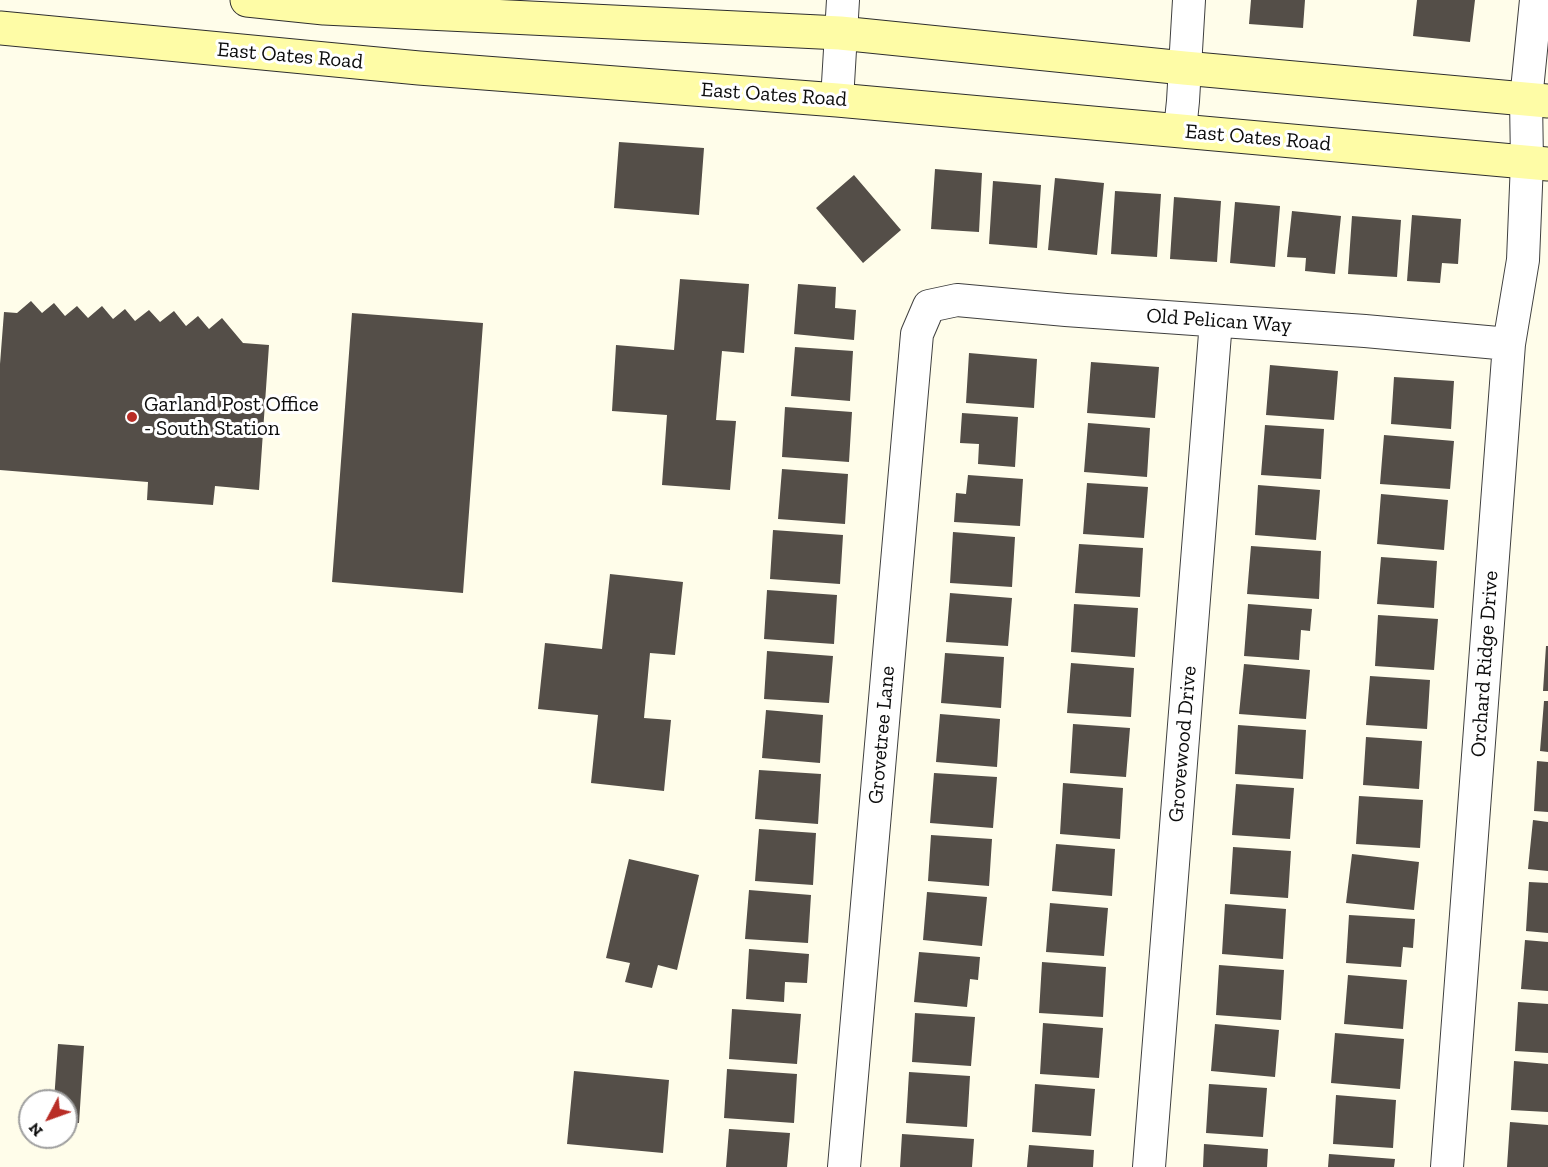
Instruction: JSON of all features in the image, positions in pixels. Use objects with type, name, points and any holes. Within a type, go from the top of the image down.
[{"type":"main road","points":[[247,0],[324,8],[840,33],[1184,68],[1537,100]]},
{"type":"main road","points":[[319,58],[324,8]]},
{"type":"main road","name":"East Oates Road","points":[[0,28],[419,68],[837,100],[1538,163]]},
{"type":"street","points":[[837,100],[843,0]]},
{"type":"street","points":[[1180,130],[1189,0]]},
{"type":"street","name":"Orchard Ridge Drive","points":[[1447,1167],[1509,344],[1538,163],[1536,0]]},
{"type":"street","name":"Old Pelican Way","points":[[929,306],[957,300],[1509,344]]},
{"type":"street","name":"Grovetree Lane","points":[[844,1167],[917,334],[929,306]]},
{"type":"street","name":"Grovewood Drive","points":[[1149,1167],[1216,321]]},
{"type":"building","points":[[1251,0],[1305,0],[1303,28],[1249,24]]},
{"type":"building","points":[[1417,0],[1475,0],[1470,42],[1413,36]]},
{"type":"building","points":[[619,142],[704,148],[699,215],[614,208]]},
{"type":"building","points":[[935,169],[982,173],[979,232],[931,229]]},
{"type":"building","points":[[854,175],[901,230],[863,263],[816,208]]},
{"type":"building","points":[[1055,178],[1104,183],[1097,255],[1048,250]]},
{"type":"building","points":[[993,181],[1041,185],[1037,248],[989,244]]},
{"type":"building","points":[[1115,191],[1161,194],[1157,257],[1111,254]]},
{"type":"building","points":[[1174,197],[1221,201],[1217,262],[1170,259]]},
{"type":"building","points":[[1235,202],[1280,206],[1275,267],[1230,263]]},
{"type":"building","points":[[1292,211],[1341,216],[1335,274],[1305,271],[1306,258],[1287,257]]},
{"type":"building","points":[[1412,215],[1461,219],[1458,264],[1442,263],[1440,283],[1407,281]]},
{"type":"building","points":[[1352,216],[1401,220],[1397,277],[1348,274]]},
{"type":"building","points":[[680,279],[749,284],[744,353],[722,351],[716,420],[736,421],[730,490],[662,485],[667,415],[612,411],[616,345],[674,350]]},
{"type":"building","points":[[798,284],[836,287],[835,308],[856,310],[854,340],[794,334]]},
{"type":"building","name":"Garland Post Office - South Station","points":[[31,301],[42,313],[54,303],[65,316],[77,306],[88,318],[102,306],[113,319],[125,309],[135,321],[149,310],[160,322],[174,311],[186,326],[198,316],[209,329],[222,318],[243,343],[269,345],[259,490],[215,486],[213,505],[147,500],[148,482],[0,470],[0,364],[4,312],[17,313]]},
{"type":"building","points":[[352,313],[483,323],[463,593],[332,582]]},
{"type":"building","points":[[795,347],[853,351],[850,401],[791,396]]},
{"type":"building","points":[[969,353],[1037,359],[1034,408],[966,403]]},
{"type":"building","points":[[1091,362],[1159,367],[1155,418],[1087,413]]},
{"type":"building","points":[[1270,365],[1338,371],[1334,420],[1266,415]]},
{"type":"building","points":[[1394,377],[1454,381],[1451,429],[1391,424]]},
{"type":"building","points":[[785,407],[852,412],[849,462],[782,457]]},
{"type":"building","points":[[962,413],[1018,417],[1015,467],[978,464],[979,444],[960,443]]},
{"type":"building","points":[[1088,423],[1150,428],[1147,477],[1084,472]]},
{"type":"building","points":[[1265,425],[1324,429],[1321,479],[1261,475]]},
{"type":"building","points":[[1384,435],[1454,441],[1450,489],[1380,484]]},
{"type":"building","points":[[782,469],[848,474],[845,524],[778,519]]},
{"type":"building","points":[[968,475],[1023,479],[1020,526],[954,522],[956,493],[966,494]]},
{"type":"building","points":[[1087,483],[1148,487],[1144,538],[1083,534]]},
{"type":"building","points":[[1258,485],[1320,490],[1316,540],[1255,535]]},
{"type":"building","points":[[1381,494],[1448,500],[1444,550],[1377,544]]},
{"type":"building","points":[[773,530],[843,535],[840,584],[770,579]]},
{"type":"building","points":[[953,532],[1015,537],[1012,587],[950,583]]},
{"type":"building","points":[[1079,544],[1143,548],[1140,597],[1075,593]]},
{"type":"building","points":[[1251,546],[1321,551],[1319,599],[1247,594]]},
{"type":"building","points":[[1381,557],[1437,561],[1434,608],[1377,604]]},
{"type":"building","points":[[610,574],[683,582],[675,655],[650,653],[644,718],[671,720],[664,791],[591,783],[598,715],[538,709],[545,643],[602,649]]},
{"type":"building","points":[[767,590],[837,595],[834,644],[764,639]]},
{"type":"building","points":[[950,593],[1012,598],[1008,646],[946,642]]},
{"type":"building","points":[[1074,604],[1138,608],[1135,657],[1071,652]]},
{"type":"building","points":[[1248,604],[1312,609],[1310,631],[1301,630],[1299,660],[1244,656]]},
{"type":"building","points":[[1378,615],[1438,619],[1434,670],[1375,666]]},
{"type":"building","points":[[1546,646],[1548,646],[1548,691],[1543,691]]},
{"type":"building","points":[[767,651],[833,656],[829,703],[764,699]]},
{"type":"building","points":[[945,653],[1004,657],[1001,708],[941,703]]},
{"type":"building","points":[[1071,663],[1134,668],[1131,717],[1067,713]]},
{"type":"building","points":[[1244,664],[1310,670],[1306,719],[1239,714]]},
{"type":"building","points":[[1370,676],[1430,680],[1427,729],[1366,725]]},
{"type":"building","points":[[1544,701],[1548,701],[1548,752],[1540,751]]},
{"type":"building","points":[[766,710],[823,715],[820,763],[762,758]]},
{"type":"building","points":[[940,714],[1000,719],[997,767],[936,762]]},
{"type":"building","points":[[1073,724],[1130,728],[1126,777],[1070,773]]},
{"type":"building","points":[[1238,725],[1306,730],[1303,779],[1235,774]]},
{"type":"building","points":[[1366,737],[1422,741],[1419,789],[1363,785]]},
{"type":"building","points":[[1537,761],[1548,762],[1548,812],[1534,811]]},
{"type":"building","points":[[759,770],[821,774],[818,824],[755,819]]},
{"type":"building","points":[[934,773],[997,777],[993,828],[930,823]]},
{"type":"building","points":[[1063,783],[1123,788],[1120,839],[1060,834]]},
{"type":"building","points":[[1236,784],[1294,788],[1290,839],[1232,835]]},
{"type":"building","points":[[1359,796],[1423,800],[1420,848],[1356,844]]},
{"type":"building","points":[[1533,820],[1548,822],[1548,871],[1528,869]]},
{"type":"building","points":[[759,829],[816,833],[813,885],[755,881]]},
{"type":"building","points":[[931,835],[992,839],[989,886],[928,881]]},
{"type":"building","points":[[1056,844],[1115,849],[1112,896],[1052,891]]},
{"type":"building","points":[[1233,847],[1291,851],[1288,898],[1230,894]]},
{"type":"building","points":[[1352,854],[1419,862],[1414,910],[1346,903]]},
{"type":"building","points":[[629,859],[699,875],[677,970],[658,965],[652,988],[625,982],[630,963],[606,958]]},
{"type":"building","points":[[1529,882],[1548,883],[1548,933],[1526,931]]},
{"type":"building","points":[[749,890],[811,895],[808,943],[745,939]]},
{"type":"building","points":[[927,892],[987,897],[982,946],[923,940]]},
{"type":"building","points":[[1050,903],[1108,908],[1104,956],[1046,952]]},
{"type":"building","points":[[1225,904],[1286,909],[1283,959],[1222,954]]},
{"type":"building","points":[[1349,915],[1415,919],[1413,948],[1403,947],[1401,967],[1346,963]]},
{"type":"building","points":[[1525,940],[1548,942],[1548,991],[1521,989]]},
{"type":"building","points":[[749,949],[809,954],[807,983],[785,982],[784,1002],[746,999]]},
{"type":"building","points":[[919,952],[980,957],[978,980],[970,979],[967,1007],[914,1002]]},
{"type":"building","points":[[1042,962],[1106,967],[1103,1017],[1039,1013]]},
{"type":"building","points":[[1219,965],[1284,970],[1281,1020],[1216,1015]]},
{"type":"building","points":[[1348,975],[1407,980],[1403,1029],[1344,1024]]},
{"type":"building","points":[[1518,1002],[1548,1004],[1548,1053],[1515,1051]]},
{"type":"building","points":[[732,1009],[801,1014],[797,1064],[729,1059]]},
{"type":"building","points":[[915,1013],[975,1017],[971,1066],[912,1062]]},
{"type":"building","points":[[1043,1023],[1103,1028],[1099,1078],[1040,1074]]},
{"type":"building","points":[[1215,1024],[1279,1030],[1275,1077],[1211,1071]]},
{"type":"building","points":[[1335,1033],[1404,1039],[1400,1089],[1331,1083]]},
{"type":"building","points":[[58,1044],[84,1046],[79,1123],[78,1089],[55,1089]]},
{"type":"building","points":[[1514,1061],[1548,1064],[1548,1112],[1511,1110]]},
{"type":"building","points":[[727,1069],[797,1074],[794,1123],[724,1118]]},
{"type":"building","points":[[574,1071],[669,1080],[663,1153],[567,1144]]},
{"type":"building","points":[[909,1072],[970,1076],[967,1127],[906,1123]]},
{"type":"building","points":[[1035,1084],[1095,1089],[1091,1136],[1032,1132]]},
{"type":"building","points":[[1209,1084],[1267,1088],[1263,1137],[1206,1133]]},
{"type":"building","points":[[1336,1095],[1396,1100],[1393,1148],[1333,1144]]},
{"type":"building","points":[[1510,1122],[1548,1125],[1548,1167],[1507,1167]]},
{"type":"building","points":[[729,1129],[790,1133],[787,1167],[726,1167]]},
{"type":"building","points":[[902,1134],[974,1139],[972,1167],[900,1167]]},
{"type":"building","points":[[1204,1144],[1268,1149],[1267,1167],[1203,1167]]},
{"type":"building","points":[[1029,1145],[1094,1150],[1093,1167],[1027,1167]]},
{"type":"building","points":[[1329,1154],[1395,1159],[1394,1167],[1328,1167]]},
{"type":"place","name":"Garland Post Office - South Station","points":[[132,417]]}]
